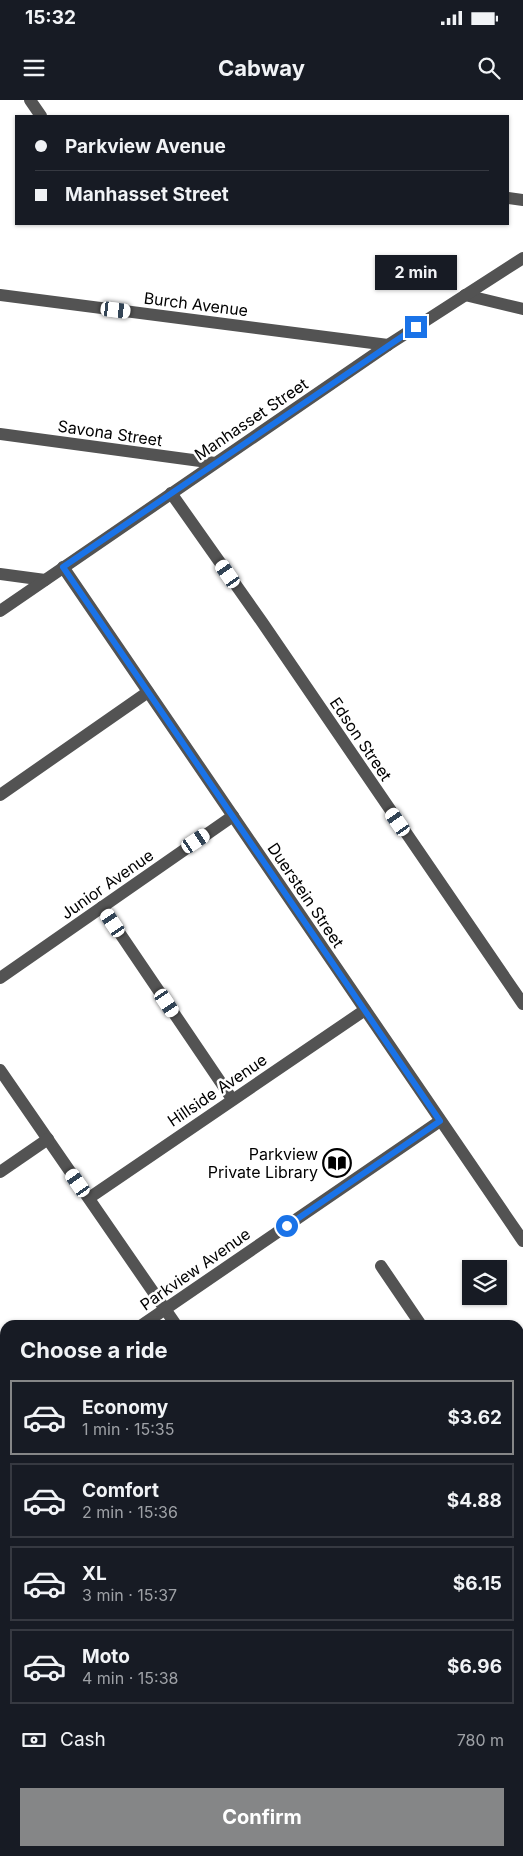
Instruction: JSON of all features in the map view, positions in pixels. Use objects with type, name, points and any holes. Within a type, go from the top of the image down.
[{"type":"street","points":[[30,100],[40,115]]},
{"type":"street","points":[[509,198],[523,200]]},
{"type":"street","name":"Manhasset Street","points":[[0,611],[388,345],[523,258]]},
{"type":"street","name":"Burch Avenue","points":[[0,295],[388,345]]},
{"type":"street","points":[[465,295],[523,309]]},
{"type":"street","name":"Savona Street","points":[[0,434],[215,463]]},
{"type":"street","name":"Edson Street","points":[[171,493],[262,622],[523,1004]]},
{"type":"street","name":"Duerstein Street","points":[[63,567],[523,1241]]},
{"type":"street","points":[[0,574],[45,580]]},
{"type":"street","points":[[0,795],[148,692]]},
{"type":"street","name":"Junior Avenue","points":[[0,978],[233,816]]},
{"type":"street","points":[[102,908],[232,1099]]},
{"type":"street","name":"Hillside Avenue","points":[[89,1198],[365,1010]]},
{"type":"street","points":[[0,1070],[173,1320]]},
{"type":"street","name":"Parkview Avenue","points":[[149,1320],[440,1121]]},
{"type":"street","points":[[0,1172],[48,1139]]},
{"type":"street","points":[[381,1266],[418,1320]]},
{"type":"place","name":"Parkview Private Library","points":[[337,1163]]},
{"type":"route","points":[[287,1226],[440,1121],[63,567],[416,327]]}]
